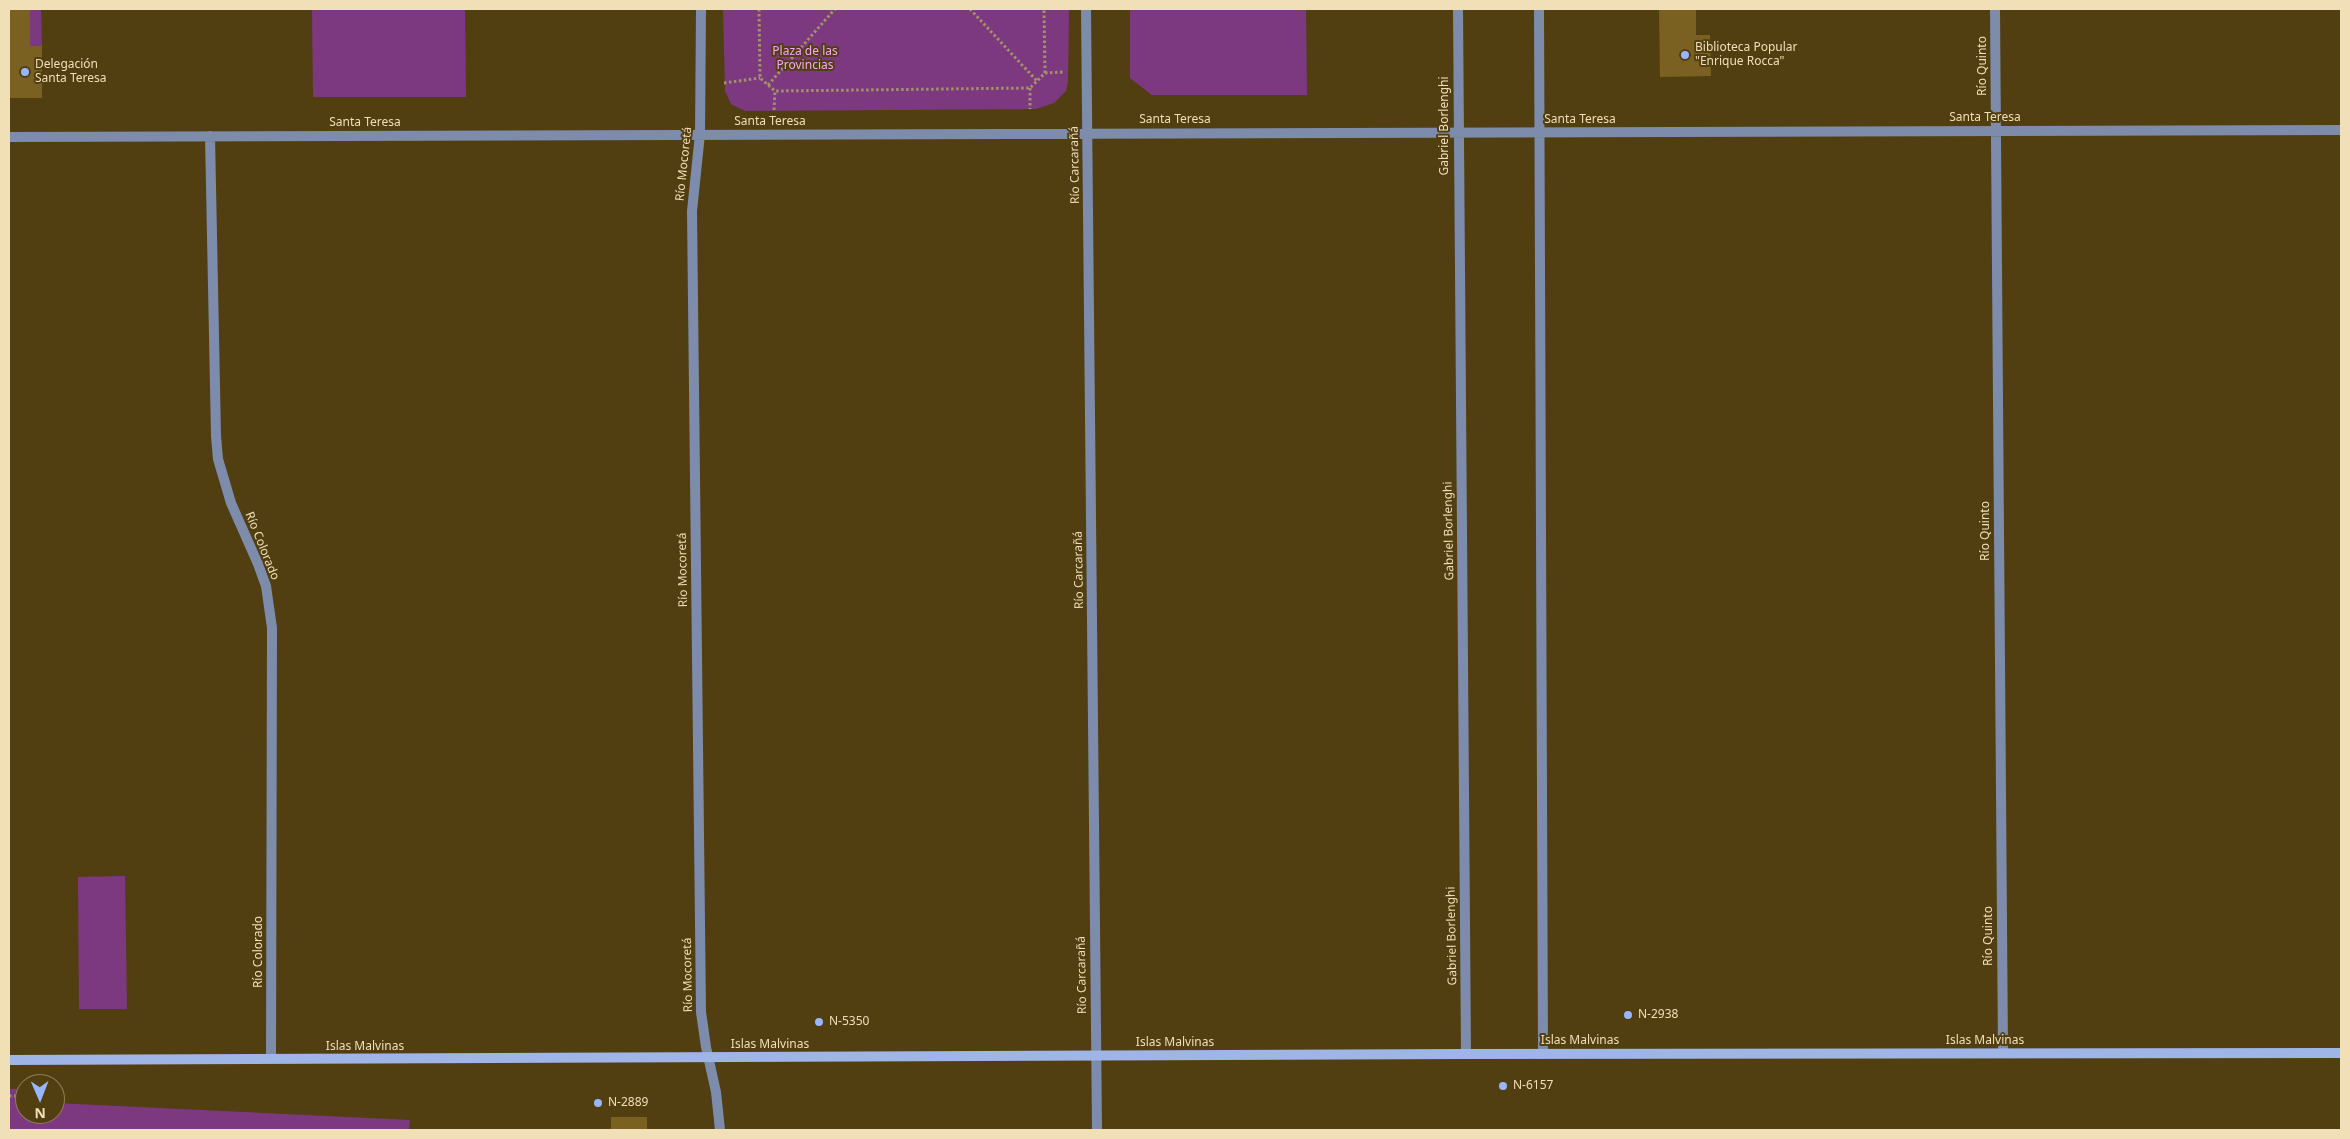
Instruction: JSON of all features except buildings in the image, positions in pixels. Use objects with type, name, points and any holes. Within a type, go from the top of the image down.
[{"type":"main road","name":"Islas Malvinas","points":[[9,1060],[1096,1055],[2341,1053]]},
{"type":"street","name":"Río Mocoretá","points":[[701,9],[700,134],[692,211],[701,1012],[716,1092],[720,1130]]},
{"type":"street","name":"Río Carcarañá","points":[[1086,9],[1096,1130]]},
{"type":"street","name":"Gabriel Borlenghi","points":[[1458,9],[1457,132],[1466,1054]]},
{"type":"street","points":[[1539,9],[1543,1054]]},
{"type":"street","name":"Río Quinto","points":[[1995,9],[2002,1053]]},
{"type":"street","name":"Santa Teresa","points":[[9,137],[2341,130]]},
{"type":"street","name":"Río Colorado","points":[[210,136],[218,459],[230,503],[266,586],[272,628],[271,1058]]},
{"type":"path","points":[[759,9],[760,78]]},
{"type":"path","points":[[768,85],[835,9]]},
{"type":"path","points":[[970,9],[1037,81]]},
{"type":"path","points":[[1044,9],[1045,73]]},
{"type":"path","points":[[724,82],[760,78],[775,91],[1030,88],[1045,73],[1069,72]]},
{"type":"path","points":[[1030,88],[1030,109]]},
{"type":"path","points":[[774,111],[775,91]]},
{"type":"green space","points":[[30,9],[41,9],[42,46],[30,46]]},
{"type":"green space","points":[[312,9],[465,9],[466,97],[313,97]]},
{"type":"green space","name":"Plaza de las Provincias","points":[[723,9],[1069,9],[1068,82],[1066,91],[1054,103],[1036,109],[745,111],[731,104],[725,91]]},
{"type":"green space","points":[[1130,9],[1306,9],[1307,95],[1152,95],[1130,78]]},
{"type":"green space","points":[[125,876],[127,1009],[79,1009],[78,877]]},
{"type":"green space","points":[[9,1089],[15,1089],[15,1124],[65,1124],[65,1103],[410,1120],[409,1130],[9,1130]]},
{"type":"place","name":"Biblioteca Popular \"Enrique Rocca\"","points":[[1685,55]]},
{"type":"place","name":"Delegación Santa Teresa","points":[[25,72]]},
{"type":"place","name":"N-2938","points":[[1628,1015]]},
{"type":"place","name":"N-5350","points":[[819,1022]]},
{"type":"place","name":"N-6157","points":[[1503,1086]]},
{"type":"place","name":"N-2889","points":[[598,1103]]}]
